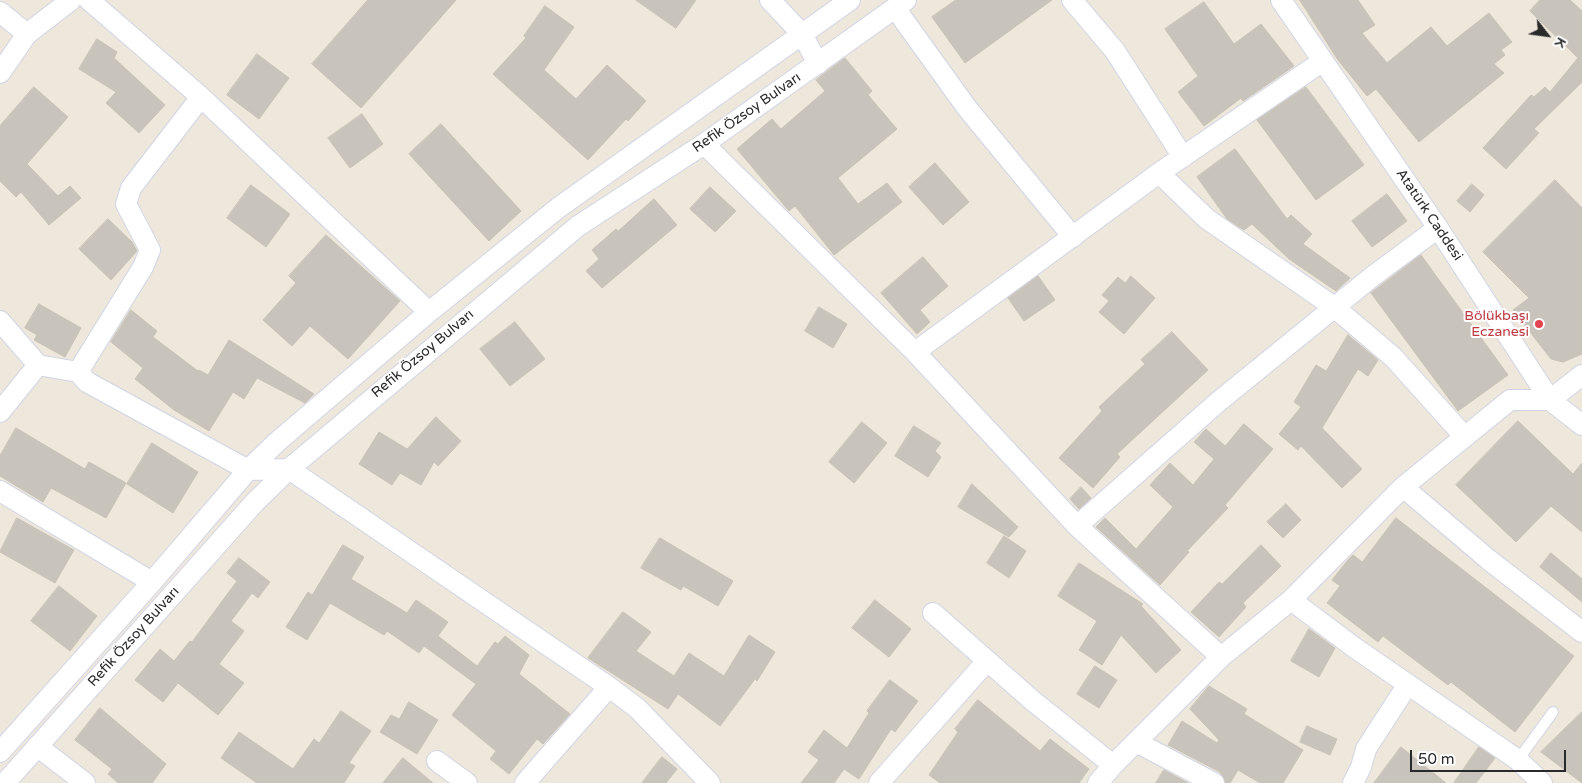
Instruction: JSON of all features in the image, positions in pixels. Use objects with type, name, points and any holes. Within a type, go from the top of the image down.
[{"type":"street","points":[[0,73],[27,34],[71,0]]},
{"type":"street","points":[[89,0],[201,97],[429,312]]},
{"type":"street","points":[[770,0],[802,34],[818,64]]},
{"type":"street","name":"Refik Özsoy Bulvarı","points":[[0,752],[152,582],[248,470],[429,312],[558,208],[850,0]]},
{"type":"street","points":[[1072,0],[1115,50],[1183,157]]},
{"type":"street","name":"Atatürk Caddesi","points":[[1281,0],[1438,228],[1550,400],[1582,425]]},
{"type":"street","points":[[901,4],[967,108],[1072,237]]},
{"type":"street","name":"Refik Özsoy Bulvarı","points":[[5,783],[255,502],[288,469],[578,226],[704,144],[901,4]]},
{"type":"street","points":[[0,12],[27,34]]},
{"type":"street","points":[[915,352],[1159,173],[1323,61]]},
{"type":"street","points":[[78,372],[143,267],[150,250],[126,204],[131,188],[201,97]]},
{"type":"street","points":[[704,144],[915,352],[1077,526],[1221,657]]},
{"type":"street","points":[[1159,173],[1207,219],[1334,307],[1393,357],[1464,436]]},
{"type":"street","points":[[1077,526],[1218,402],[1334,307],[1438,228]]},
{"type":"street","points":[[0,320],[38,365],[78,372],[87,382],[248,470],[288,469],[637,708],[710,783]]},
{"type":"street","points":[[0,412],[38,365]]},
{"type":"street","points":[[1098,783],[1113,765],[1221,657],[1291,600],[1403,487],[1510,400],[1550,400],[1582,375]]},
{"type":"street","points":[[1403,487],[1489,560],[1582,632]]},
{"type":"street","points":[[2,497],[152,582]]},
{"type":"street","points":[[1291,600],[1518,760],[1542,783]]},
{"type":"street","points":[[933,613],[987,661],[1113,765]]},
{"type":"street","points":[[879,783],[987,661]]},
{"type":"street","points":[[1354,783],[1366,749],[1408,684]]},
{"type":"street","points":[[525,783],[608,687]]},
{"type":"street","points":[[1136,742],[1214,783]]},
{"type":"street","points":[[37,746],[85,783]]},
{"type":"street","points":[[437,761],[467,783]]},
{"type":"lane","points":[[1518,760],[1554,712]]},
{"type":"building","points":[[368,0],[456,0],[361,108],[312,64]]},
{"type":"building","points":[[636,0],[696,0],[676,28]]},
{"type":"building","points":[[956,0],[1052,0],[965,63],[932,17]]},
{"type":"building","points":[[1300,0],[1358,0],[1375,25],[1362,33],[1387,63],[1431,27],[1447,46],[1489,13],[1512,42],[1501,50],[1505,55],[1494,64],[1504,73],[1419,142],[1376,89],[1367,96],[1338,60]]},
{"type":"building","points":[[1540,0],[1570,0],[1582,11],[1582,82],[1534,129],[1539,133],[1506,169],[1483,148],[1531,95],[1534,97],[1545,87],[1550,92],[1578,58],[1530,11]]},
{"type":"building","points":[[1204,2],[1234,44],[1261,24],[1294,66],[1243,101],[1241,98],[1204,126],[1178,92],[1198,76],[1165,29]]},
{"type":"building","points":[[545,6],[574,27],[544,70],[576,99],[607,65],[646,101],[628,121],[626,119],[588,160],[493,74],[526,38],[524,36]]},
{"type":"building","points":[[97,39],[117,52],[114,58],[165,105],[139,133],[106,103],[116,92],[79,69]]},
{"type":"building","points":[[257,54],[289,78],[259,119],[227,95]]},
{"type":"building","points":[[845,58],[872,91],[868,95],[897,129],[838,178],[858,204],[887,183],[902,202],[834,255],[795,206],[789,211],[737,149],[772,119],[781,129],[825,91],[816,80]]},
{"type":"building","points":[[34,87],[68,117],[27,164],[58,196],[70,186],[81,198],[49,225],[21,192],[16,197],[0,181],[0,126]]},
{"type":"building","points":[[1306,87],[1364,165],[1316,200],[1257,120]]},
{"type":"building","points":[[362,114],[383,144],[350,168],[328,138]]},
{"type":"building","points":[[441,124],[521,211],[489,241],[409,154]]},
{"type":"building","points":[[1235,149],[1287,219],[1291,215],[1312,234],[1303,244],[1350,278],[1336,291],[1289,259],[1252,224],[1244,230],[1227,219],[1197,177]]},
{"type":"building","points":[[935,163],[969,202],[943,225],[909,187]]},
{"type":"building","points":[[1555,180],[1582,208],[1582,354],[1563,362],[1551,359],[1513,310],[1529,298],[1483,252]]},
{"type":"building","points":[[1472,184],[1484,195],[1470,212],[1457,201]]},
{"type":"building","points":[[251,185],[290,214],[266,247],[227,218]]},
{"type":"building","points":[[710,187],[736,211],[715,232],[690,209]]},
{"type":"building","points":[[1387,194],[1407,221],[1372,247],[1352,221]]},
{"type":"building","points":[[654,199],[677,225],[602,288],[586,271],[599,259],[592,250],[616,229],[618,231]]},
{"type":"building","points":[[108,219],[132,242],[137,251],[111,280],[79,249]]},
{"type":"building","points":[[326,235],[400,301],[348,359],[310,326],[292,346],[263,320],[296,283],[289,276]]},
{"type":"building","points":[[1421,255],[1508,375],[1458,411],[1371,293]]},
{"type":"building","points":[[923,257],[948,286],[920,310],[930,322],[917,334],[881,293]]},
{"type":"building","points":[[1038,276],[1055,300],[1024,321],[1008,298]]},
{"type":"building","points":[[1131,276],[1155,298],[1124,334],[1099,312],[1109,301],[1102,295],[1118,277],[1125,283]]},
{"type":"building","points":[[39,304],[81,328],[65,357],[34,340],[37,335],[25,328]]},
{"type":"building","points":[[819,307],[847,324],[833,348],[805,331]]},
{"type":"building","points":[[131,310],[157,331],[153,337],[198,371],[208,375],[229,340],[314,394],[305,403],[257,378],[244,399],[233,392],[209,431],[174,410],[135,379],[143,368],[111,342]]},
{"type":"building","points":[[515,322],[545,359],[510,386],[480,349]]},
{"type":"building","points":[[1172,332],[1208,370],[1117,454],[1120,457],[1093,488],[1059,458],[1102,411],[1099,407],[1145,364],[1141,360]]},
{"type":"building","points":[[1348,335],[1378,360],[1368,376],[1358,369],[1322,428],[1362,469],[1342,488],[1301,446],[1298,450],[1279,434],[1301,407],[1294,402],[1316,365],[1326,371]]},
{"type":"building","points":[[436,417],[461,441],[438,466],[434,462],[421,485],[400,473],[392,485],[359,464],[379,432],[407,449]]},
{"type":"building","points":[[1518,421],[1573,474],[1582,463],[1582,532],[1551,506],[1516,542],[1456,485]]},
{"type":"building","points":[[862,422],[887,443],[854,483],[829,462]]},
{"type":"building","points":[[1244,424],[1273,449],[1225,505],[1228,508],[1187,551],[1189,552],[1160,585],[1096,527],[1105,518],[1136,549],[1173,507],[1150,485],[1170,463],[1193,485],[1214,459],[1194,442],[1206,429],[1225,446]]},
{"type":"building","points":[[914,426],[941,443],[935,451],[941,457],[928,477],[895,456]]},
{"type":"building","points":[[16,428],[85,469],[89,462],[126,483],[106,518],[51,488],[43,502],[0,476],[0,456]]},
{"type":"building","points":[[152,443],[198,472],[173,513],[127,484]]},
{"type":"building","points":[[972,484],[1018,527],[1009,537],[958,507]]},
{"type":"building","points":[[1081,487],[1091,498],[1079,509],[1070,499]]},
{"type":"building","points":[[1286,504],[1301,520],[1283,538],[1267,522]]},
{"type":"building","points":[[17,518],[74,550],[55,583],[0,552]]},
{"type":"building","points":[[1396,518],[1574,656],[1515,732],[1451,682],[1448,685],[1383,636],[1378,642],[1327,603],[1340,586],[1332,580],[1348,560],[1353,555],[1362,562]]},
{"type":"building","points":[[1004,536],[1026,551],[1009,578],[987,563]]},
{"type":"building","points":[[660,538],[733,581],[718,606],[683,586],[681,590],[641,568]]},
{"type":"building","points":[[343,545],[364,557],[351,579],[407,613],[416,600],[448,622],[438,636],[477,666],[495,642],[498,644],[505,636],[529,655],[519,674],[570,714],[543,744],[537,739],[509,774],[490,759],[496,751],[452,715],[476,684],[424,646],[419,653],[387,631],[384,635],[330,603],[307,640],[286,627],[308,592],[312,595]]},
{"type":"building","points":[[1261,545],[1281,566],[1243,603],[1246,607],[1219,637],[1191,612],[1219,582],[1222,584]]},
{"type":"building","points":[[1551,553],[1582,579],[1582,602],[1540,567]]},
{"type":"building","points":[[239,558],[270,582],[258,598],[252,593],[231,621],[244,631],[219,664],[244,683],[218,715],[178,683],[163,702],[135,680],[160,649],[174,661],[190,641],[192,642],[237,581],[227,573]]},
{"type":"building","points":[[1079,563],[1143,604],[1141,606],[1181,650],[1156,673],[1121,635],[1102,665],[1079,650],[1097,621],[1058,596]]},
{"type":"building","points":[[59,586],[97,616],[70,651],[31,621]]},
{"type":"building","points":[[875,600],[911,629],[889,657],[852,628]]},
{"type":"building","points":[[623,612],[651,632],[636,651],[674,676],[689,653],[724,676],[749,635],[775,652],[757,681],[755,679],[720,726],[678,694],[668,709],[588,658]]},
{"type":"building","points":[[1309,629],[1335,648],[1319,677],[1291,661]]},
{"type":"building","points":[[1095,666],[1117,680],[1099,708],[1077,694]]},
{"type":"building","points":[[890,680],[918,701],[895,732],[891,729],[859,779],[844,769],[834,783],[801,783],[819,760],[808,752],[824,730],[847,748],[869,713],[867,711]]},
{"type":"building","points":[[1209,686],[1247,709],[1244,714],[1303,750],[1283,783],[1260,783],[1238,770],[1230,783],[1226,783],[1220,772],[1168,745],[1182,721],[1217,743],[1219,740],[1190,709]]},
{"type":"building","points":[[978,700],[1040,751],[1050,739],[1089,769],[1079,783],[940,783],[929,775],[958,732],[955,729]]},
{"type":"building","points":[[409,702],[438,720],[417,754],[380,732],[391,715],[399,719]]},
{"type":"building","points":[[100,708],[166,764],[152,783],[118,783],[108,774],[112,769],[75,740]]},
{"type":"building","points":[[341,711],[371,731],[349,763],[355,766],[344,783],[257,783],[221,758],[239,732],[293,769],[314,739],[319,743]]},
{"type":"building","points":[[1582,712],[1582,783],[1541,752]]},
{"type":"building","points":[[1307,726],[1337,739],[1330,755],[1300,742]]},
{"type":"building","points":[[1401,747],[1446,783],[1374,783]]},
{"type":"building","points":[[1479,747],[1495,758],[1476,783],[1454,783]]},
{"type":"building","points":[[662,757],[677,769],[666,783],[642,783]]},
{"type":"building","points":[[403,758],[433,783],[383,783]]},
{"type":"building","points":[[1164,770],[1188,783],[1156,783]]},
{"type":"place","name":"Bölükbaşı Eczanesi","points":[[1539,324]]}]
